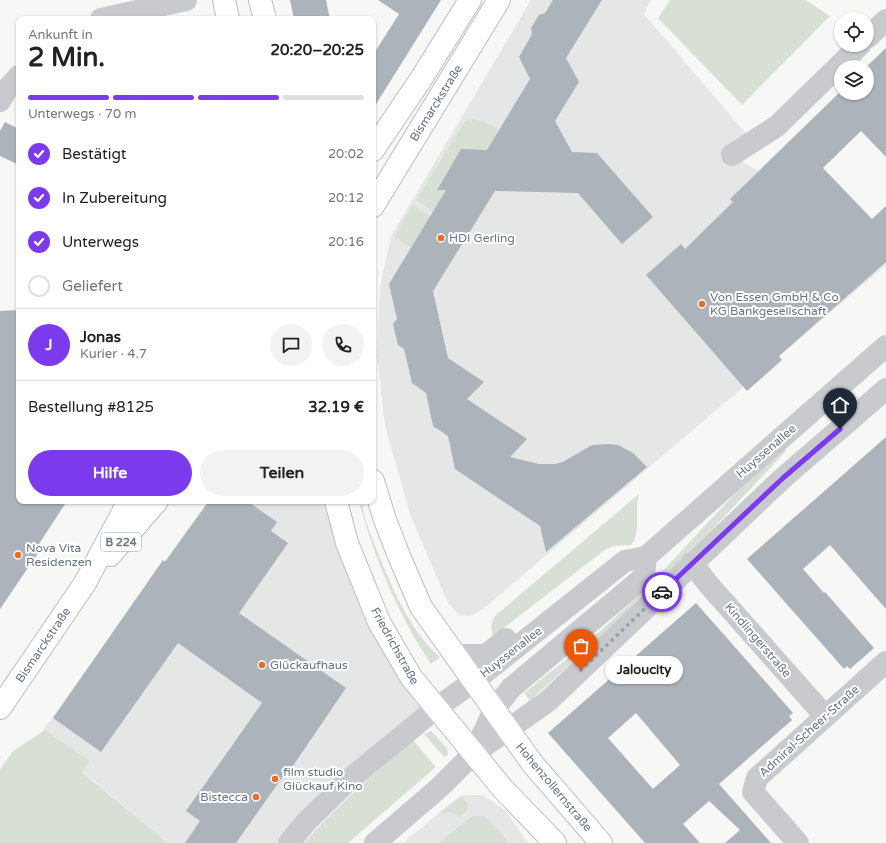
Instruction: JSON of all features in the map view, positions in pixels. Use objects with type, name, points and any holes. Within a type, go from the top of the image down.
[{"type":"main road","points":[[224,0],[227,16]]},
{"type":"main road","points":[[260,0],[264,16]]},
{"type":"main road","name":"Bismarckstraße","points":[[376,146],[422,79],[470,0]]},
{"type":"main road","name":"Bismarckstraße","points":[[376,207],[499,0]]},
{"type":"main road","points":[[376,491],[398,556],[421,607],[494,710],[489,740],[503,789],[554,843]]},
{"type":"main road","name":"Bismarckstraße","points":[[0,708],[85,583],[127,504]]},
{"type":"main road","name":"Bismarckstraße","points":[[85,583],[154,504]]},
{"type":"main road","name":"Friedrichstraße","points":[[337,504],[347,543],[379,622],[411,677],[435,709],[489,740]]},
{"type":"main road","name":"Hohenzollernstraße","points":[[489,740],[532,763],[601,843]]},
{"type":"street","points":[[114,16],[186,0]]},
{"type":"street","points":[[874,31],[886,20]]},
{"type":"street","points":[[732,155],[777,126],[853,52]]},
{"type":"street","points":[[0,101],[8,88],[16,79]]},
{"type":"street","name":"Huyssenallee","points":[[289,843],[306,822],[350,779],[435,709],[474,681],[625,560],[646,557],[886,346]]},
{"type":"street","points":[[375,843],[440,787],[489,740],[547,702],[783,478],[886,389]]},
{"type":"street","name":"Huyssenallee","points":[[454,655],[486,655],[617,554],[624,551],[646,557]]},
{"type":"street","points":[[494,710],[511,688],[644,576],[646,557]]},
{"type":"street","name":"Kindlingerstraße","points":[[692,564],[714,591],[825,716]]},
{"type":"street","name":"Admiral-Scheer-Straße","points":[[798,843],[753,792],[757,778],[886,662]]},
{"type":"shaded area","points":[[531,0],[651,0],[644,14],[750,138],[734,157],[886,245],[886,265],[482,610],[470,616],[459,615],[448,603],[411,517],[385,426],[377,356],[380,287],[391,236]]},
{"type":"shaded area","points":[[670,0],[806,0],[830,16],[742,105],[658,18]]},
{"type":"shaded area","points":[[473,119],[485,122],[499,130],[487,150],[461,149],[437,189],[446,190],[433,211],[416,200],[465,121]]},
{"type":"shaded area","points":[[412,205],[430,216],[411,247],[394,237]]},
{"type":"shaded area","points":[[784,448],[786,451],[707,535],[616,622],[530,701],[524,693],[588,642],[641,594],[743,485]]},
{"type":"shaded area","points":[[639,494],[637,507],[637,528],[631,545],[614,546],[606,549],[493,636],[492,625],[496,615]]},
{"type":"shaded area","points":[[206,504],[330,504],[431,708],[280,843],[168,843],[82,771],[90,761],[44,729]]},
{"type":"shaded area","points":[[360,505],[363,505],[365,520],[386,573],[409,620],[429,646],[440,657],[431,664],[419,646],[389,587],[373,546]]},
{"type":"shaded area","points":[[44,729],[90,761],[82,772],[168,843],[0,843],[0,769],[13,751],[42,732]]},
{"type":"shaded area","points":[[431,731],[447,748],[448,754],[445,758],[424,734]]},
{"type":"shaded area","points":[[413,740],[436,767],[348,843],[304,843],[343,802]]},
{"type":"shaded area","points":[[462,795],[483,795],[505,810],[528,843],[403,843]]},
{"type":"shaded area","points":[[461,796],[469,805],[468,809],[459,817],[454,813],[440,812]]},
{"type":"shaded area","points":[[472,816],[484,816],[498,829],[508,843],[439,843]]},
{"type":"building","points":[[290,0],[326,0],[329,16],[293,16]]},
{"type":"building","points":[[378,0],[441,0],[376,104],[376,50],[399,14]]},
{"type":"building","name":"HDI Gerling","points":[[553,0],[602,0],[566,58],[579,82],[555,121],[572,152],[597,153],[653,217],[622,244],[578,193],[495,191],[433,291],[448,358],[484,382],[467,399],[527,439],[510,457],[539,464],[555,464],[563,462],[592,445],[609,444],[618,445],[633,453],[647,467],[546,552],[540,526],[455,469],[448,436],[433,426],[426,393],[412,383],[404,349],[398,345],[393,324],[397,319],[389,284],[446,190],[437,190],[461,149],[487,150],[530,79],[519,57],[532,34],[531,28],[539,15],[545,13]]},
{"type":"building","points":[[886,48],[886,157],[861,131],[823,168],[872,219],[886,206],[886,262],[779,356],[782,360],[747,391],[646,275],[681,244],[685,249],[733,202],[730,199],[834,98],[834,100],[874,100],[873,60]]},
{"type":"building","points":[[5,122],[16,128],[16,164],[0,156],[0,131]]},
{"type":"building","points":[[16,310],[16,504],[65,504],[35,550],[38,553],[0,609],[0,311]]},
{"type":"building","points":[[886,437],[886,609],[830,545],[803,569],[874,648],[850,669],[847,666],[844,669],[747,559]]},
{"type":"building","name":"Glückaufhaus","points":[[207,504],[251,504],[277,522],[271,531],[288,543],[239,613],[346,688],[288,773],[286,772],[236,843],[185,843],[200,821],[186,811],[262,703],[178,643],[101,752],[53,718],[163,560],[165,562]]},
{"type":"building","points":[[696,603],[793,713],[789,716],[792,720],[719,784],[771,843],[725,843],[740,830],[709,801],[683,824],[700,843],[645,843],[548,733]],"holes":[[[636,713],[680,765],[653,789],[608,738]]]},
{"type":"way so far","points":[[581,670],[662,592]]},
{"type":"place","name":"HDI Gerling","points":[[441,238]]},
{"type":"place","name":"Von Essen GmbH & Co KG Bankgesellschaft","points":[[702,304]]},
{"type":"place","name":"Nova Vita Residenzen","points":[[18,555]]},
{"type":"place","name":"Glückaufhaus","points":[[262,665]]},
{"type":"place","name":"Jaloucity","points":[[581,670]]},
{"type":"place","name":"film studio Glückauf Kino","points":[[275,779]]},
{"type":"place","name":"Bistecca","points":[[256,797]]},
{"type":"route","points":[[662,592],[783,478],[840,429]]}]
